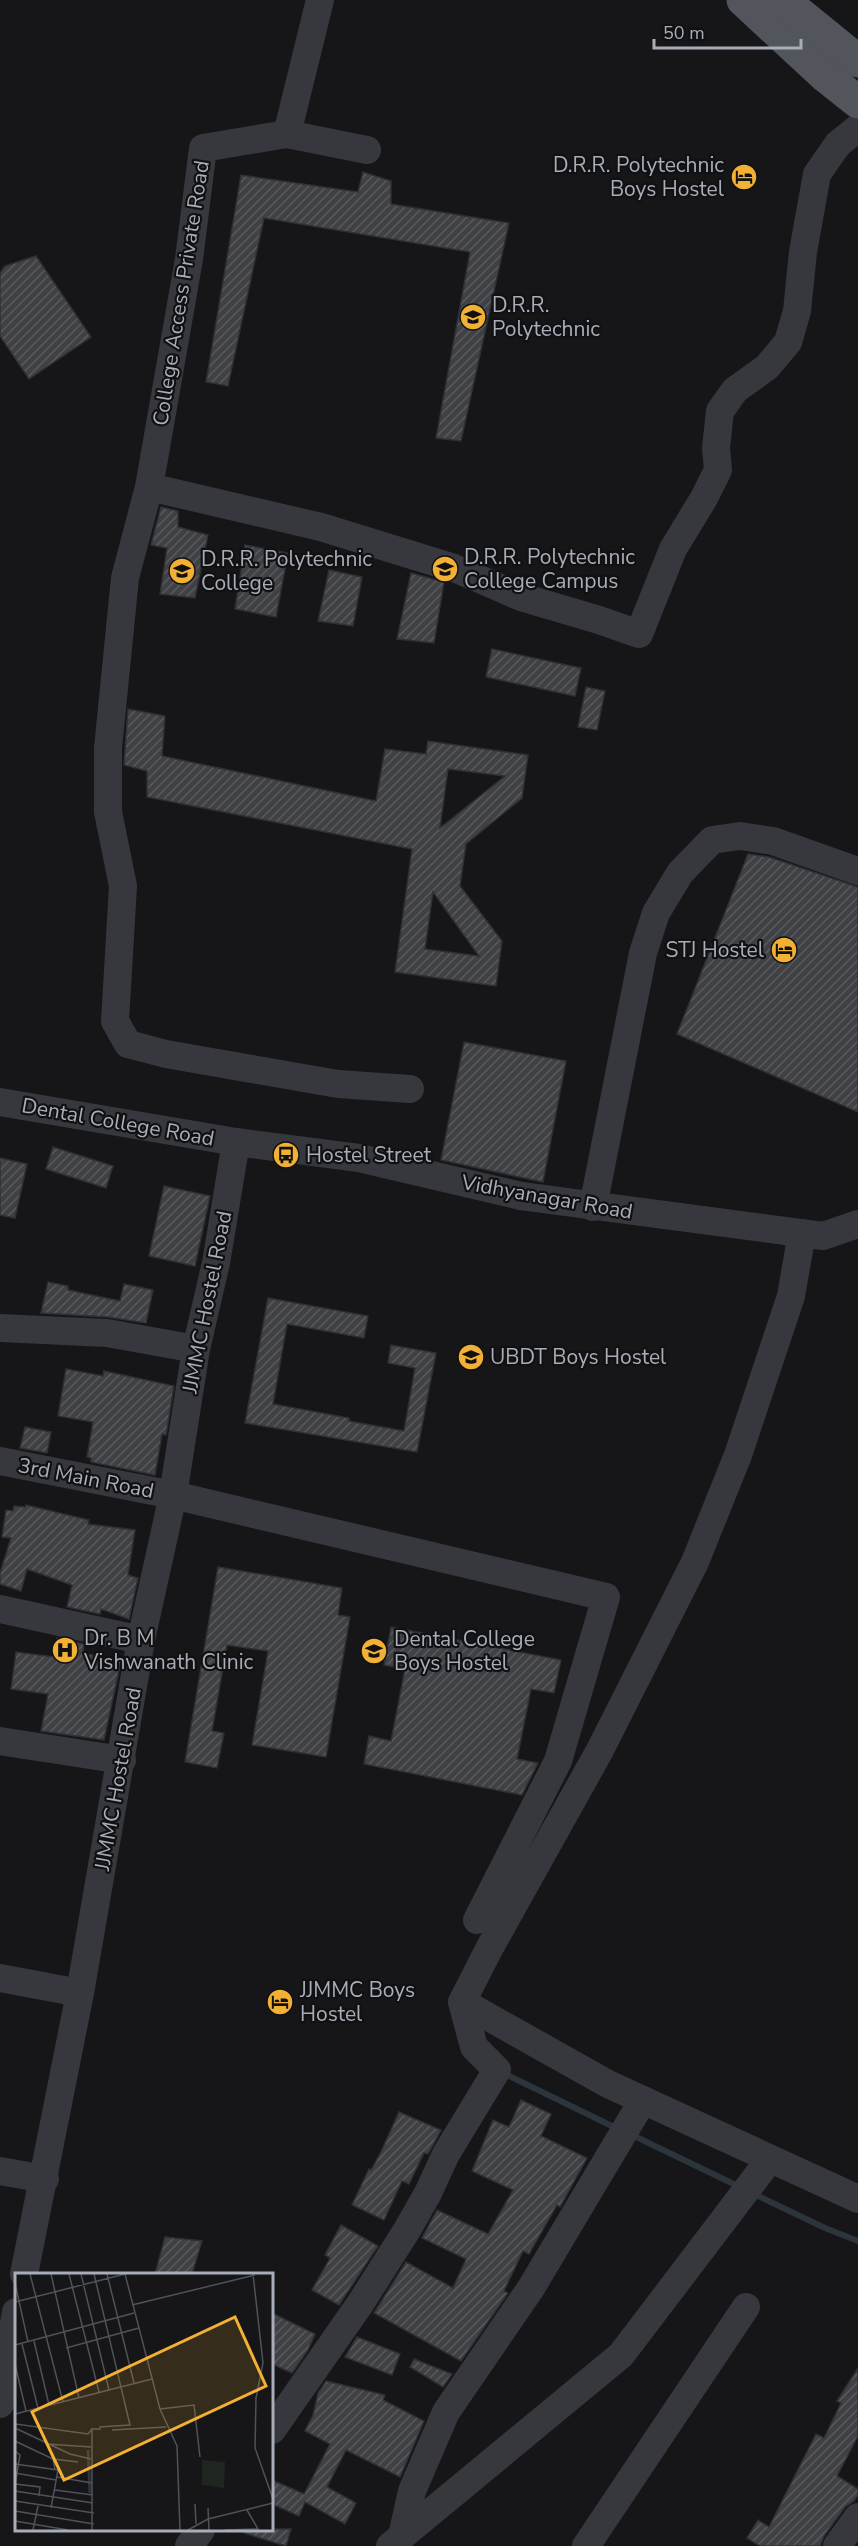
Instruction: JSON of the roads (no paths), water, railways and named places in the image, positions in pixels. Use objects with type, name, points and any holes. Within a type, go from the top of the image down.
[{"type":"main road","points":[[744,0],[824,75],[858,102]]},
{"type":"main road","points":[[783,0],[858,61]]},
{"type":"street","points":[[287,134],[320,0]]},
{"type":"street","points":[[149,487],[321,527],[454,568],[520,597],[639,634],[673,549],[718,470],[716,448],[720,411],[735,390],[767,367],[788,342],[797,311],[803,252],[817,174],[838,144],[858,128]]},
{"type":"street","name":"College Access Private Road","points":[[367,150],[287,134],[203,148],[189,260],[149,487],[125,578],[108,748],[108,812],[123,886],[115,1021],[128,1044],[166,1054],[338,1084],[410,1089]]},
{"type":"street","points":[[593,1207],[643,953],[656,913],[680,873],[712,840],[740,836],[773,841],[858,872]]},
{"type":"street","name":"Dental College Road","points":[[0,1102],[236,1142]]},
{"type":"street","name":"Vidhyanagar Road","points":[[236,1142],[359,1158],[522,1196],[593,1207],[823,1236],[858,1224]]},
{"type":"street","name":"JJMMC Hostel Road","points":[[24,2273],[45,2179],[80,1993],[141,1640],[172,1495],[196,1349],[216,1263],[236,1142]]},
{"type":"street","points":[[273,2429],[360,2304],[418,2211],[446,2154],[497,2070],[474,2047],[462,2002],[600,1750],[695,1562],[738,1455],[791,1296],[802,1233]]},
{"type":"street","points":[[0,1328],[107,1333],[196,1349]]},
{"type":"street","name":"3rd Main Road","points":[[0,1461],[172,1495],[606,1597],[558,1761],[477,1920]]},
{"type":"street","points":[[0,1609],[141,1640]]},
{"type":"street","points":[[0,1741],[122,1760]]},
{"type":"street","points":[[0,1978],[80,1993]]},
{"type":"street","points":[[462,2002],[608,2084],[858,2199]]},
{"type":"street","points":[[396,2541],[412,2491],[446,2412],[531,2288],[643,2100]]},
{"type":"street","points":[[396,2541],[621,2355],[770,2159]]},
{"type":"street","points":[[0,2171],[45,2179]]},
{"type":"street","points":[[586,2546],[746,2307]]},
{"type":"street","points":[[0,2404],[10,2324]]},
{"type":"street","points":[[837,2546],[858,2517]]},
{"type":"street","points":[[189,2546],[200,2531]]},
{"type":"waterway","points":[[503,2073],[618,2129]]},
{"type":"waterway","points":[[630,2134],[740,2187]]},
{"type":"waterway","points":[[754,2194],[858,2241]]},
{"type":"place","name":"D.R.R. Polytechnic Boys Hostel","points":[[744,177]]},
{"type":"place","name":"D.R.R. Polytechnic","points":[[473,317]]},
{"type":"place","name":"D.R.R. Polytechnic College Campus","points":[[445,569]]},
{"type":"place","name":"D.R.R. Polytechnic College","points":[[182,571]]},
{"type":"place","name":"STJ Hostel","points":[[784,950]]},
{"type":"place","name":"Hostel Street","points":[[286,1155]]},
{"type":"place","name":"UBDT Boys Hostel","points":[[471,1357]]},
{"type":"place","name":"Dr. B M Vishwanath Clinic","points":[[65,1650]]},
{"type":"place","name":"Dental College Boys Hostel","points":[[374,1651]]},
{"type":"place","name":"JJMMC Boys Hostel","points":[[280,2002]]}]
